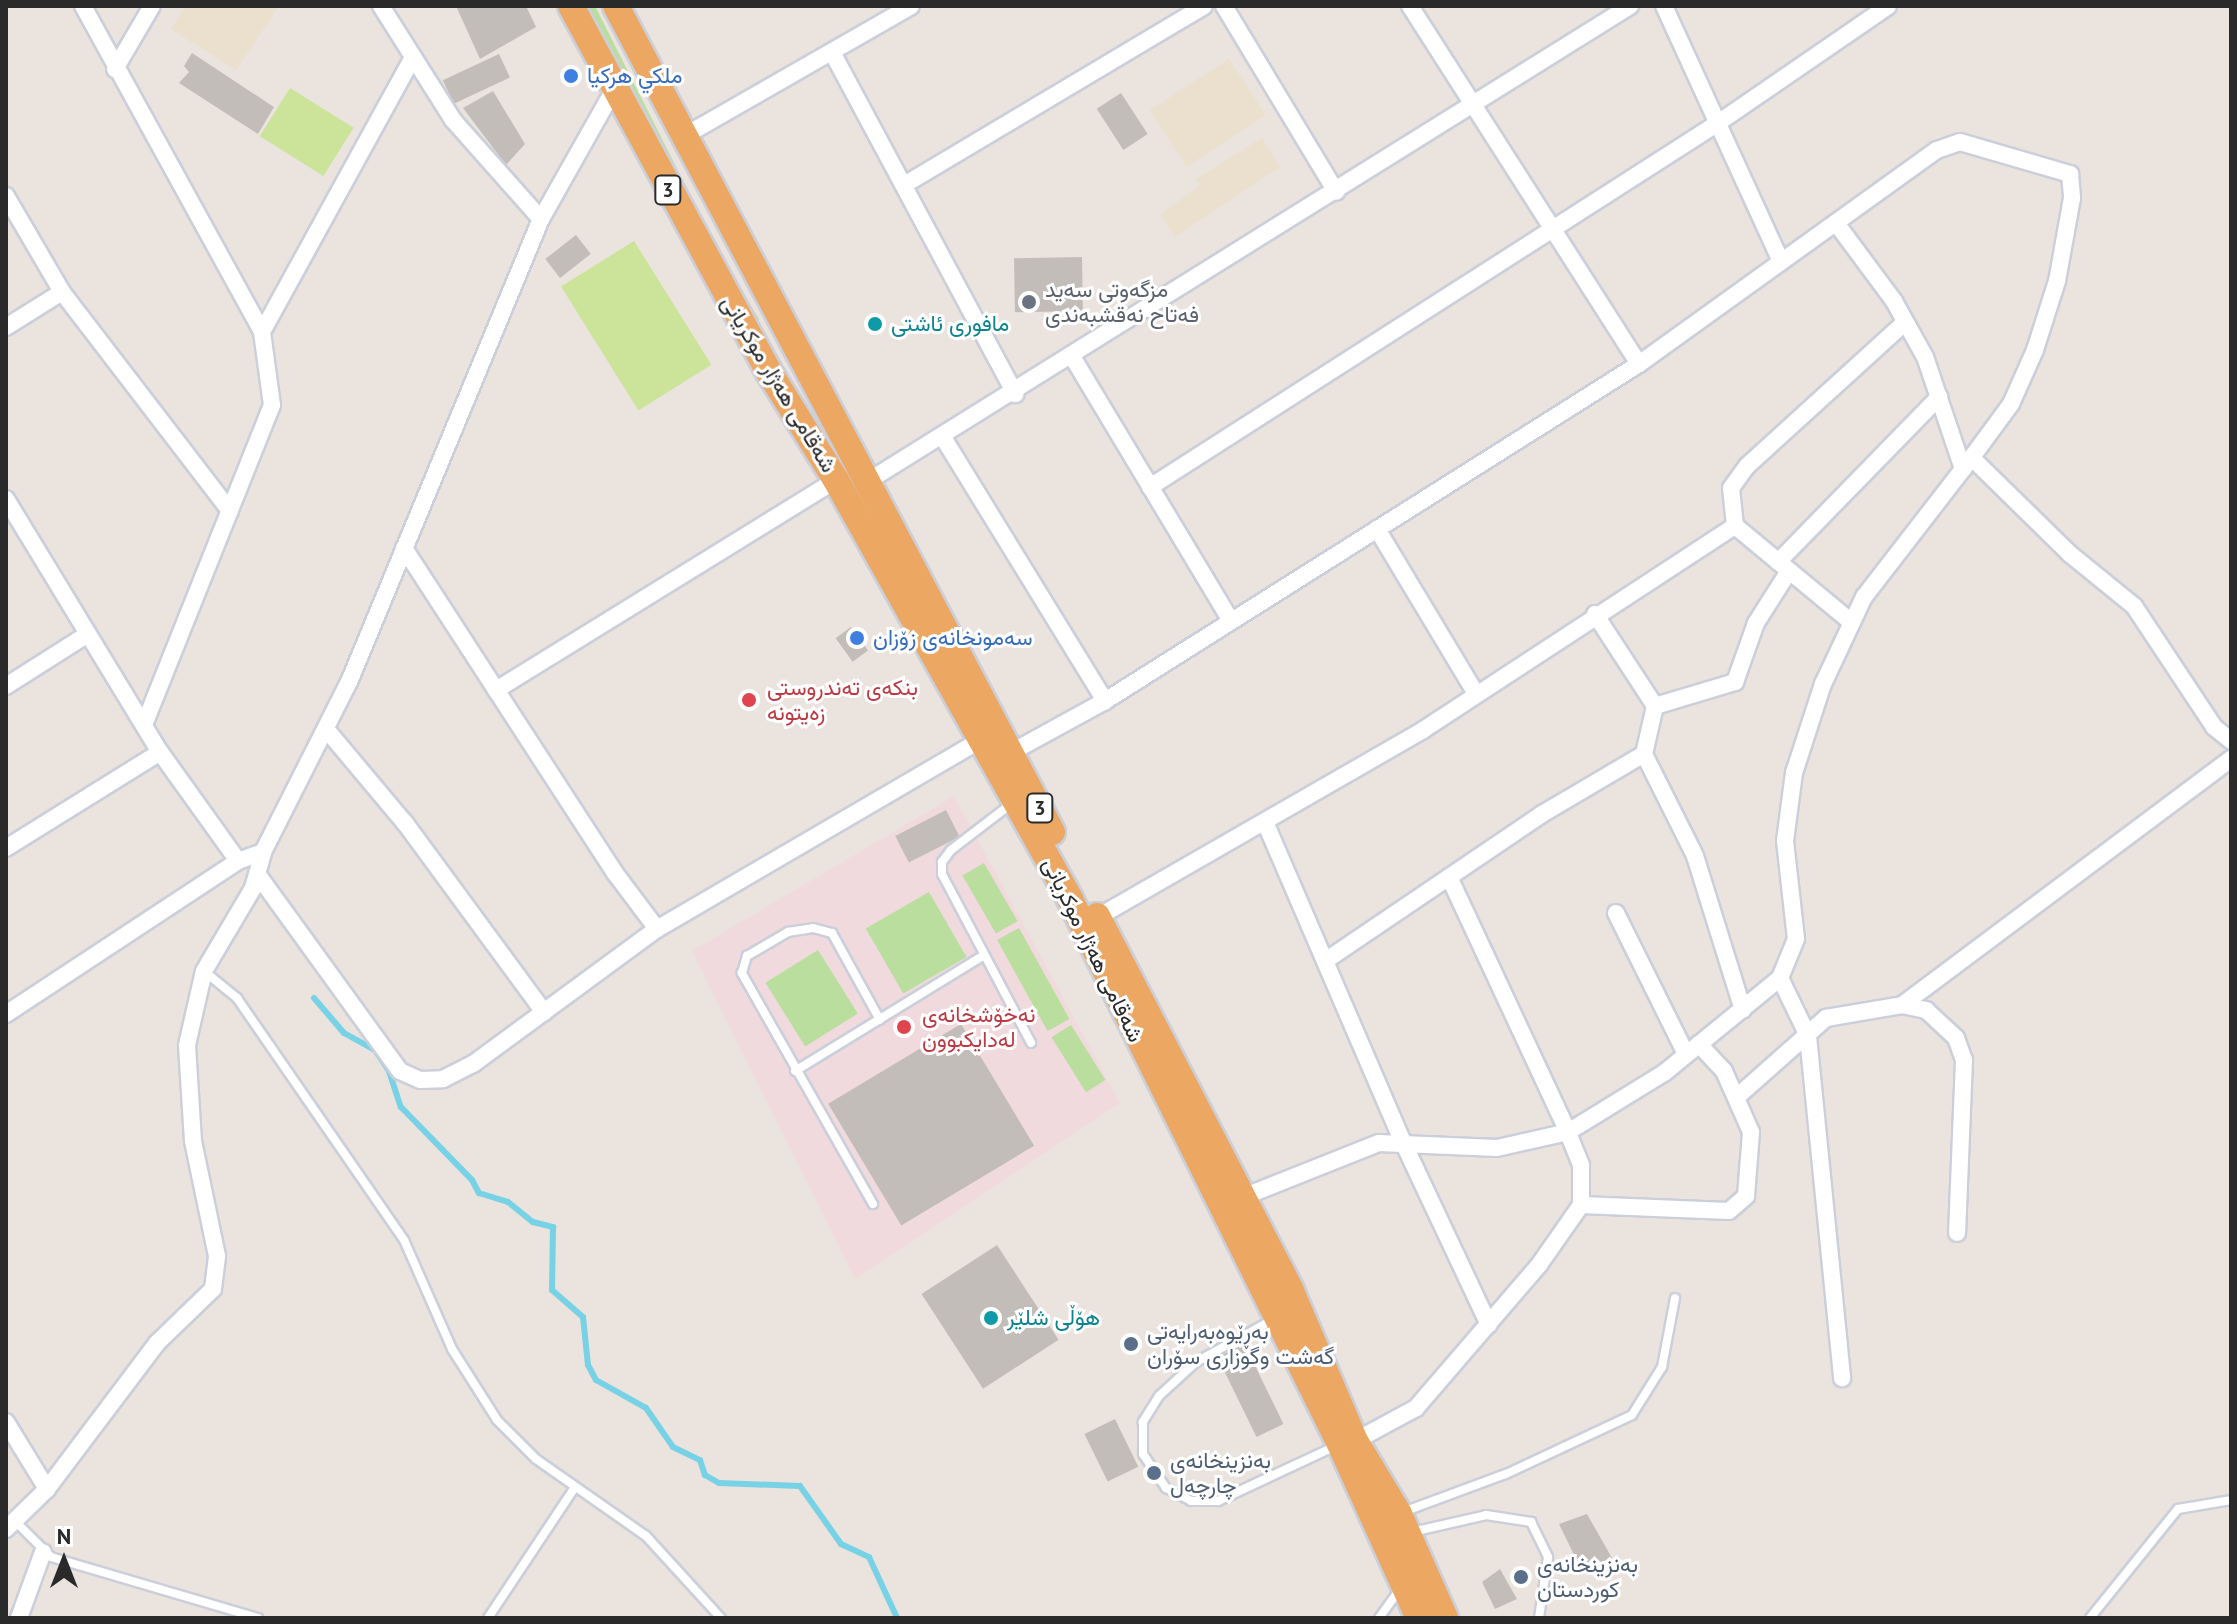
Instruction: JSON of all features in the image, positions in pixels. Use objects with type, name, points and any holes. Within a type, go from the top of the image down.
[{"type":"highway","name":"شەقامی ھەژار موکریانی","points":[[571,6],[613,91],[769,372],[836,480],[1070,899],[1274,1319],[1348,1442],[1403,1523],[1445,1618]]},
{"type":"highway","name":"شەقامی ھەژار موکریانی","points":[[616,6],[865,483],[1098,917],[1291,1291],[1403,1585],[1419,1618]]},
{"type":"highway","points":[[769,372],[797,353]]},
{"type":"street","points":[[83,6],[262,332],[272,405],[144,725]]},
{"type":"street","points":[[115,69],[152,6]]},
{"type":"street","points":[[381,6],[453,120],[541,219]]},
{"type":"street","points":[[686,135],[833,54],[911,6]]},
{"type":"street","points":[[904,185],[1204,6]]},
{"type":"street","points":[[1224,6],[1336,192]]},
{"type":"street","points":[[1410,6],[1639,364]]},
{"type":"street","points":[[865,483],[944,439],[1630,6]]},
{"type":"street","points":[[1664,6],[1781,262]]},
{"type":"street","points":[[1150,487],[1718,123],[1888,6]]},
{"type":"street","points":[[833,54],[1015,394]]},
{"type":"street","points":[[262,332],[412,59]]},
{"type":"street","points":[[11,1526],[47,1489],[157,1343],[213,1289],[217,1256],[188,1088],[187,1045],[204,971],[258,875],[263,852],[326,729],[541,219],[613,91]]},
{"type":"street","points":[[1010,753],[1105,701],[1639,364],[1937,150],[1960,142],[2070,174],[2072,198],[2057,281],[2035,350],[2011,404],[1850,621],[1794,773],[1785,841],[1796,939],[1780,978],[1692,1049],[1568,1132],[1497,1148],[1402,1140],[1379,1143],[1243,1197]]},
{"type":"street","points":[[6,196],[62,292],[230,511]]},
{"type":"street","points":[[1836,223],[1905,322],[1968,463],[2134,606],[2214,727],[2231,741]]},
{"type":"street","points":[[6,327],[62,292]]},
{"type":"street","points":[[1850,621],[1735,526],[1731,488],[1747,466],[1905,322]]},
{"type":"street","points":[[1073,358],[1231,621]]},
{"type":"street","points":[[1655,706],[1735,682],[1756,623],[1783,566],[1939,397]]},
{"type":"street","points":[[944,439],[1105,701]]},
{"type":"street","points":[[496,690],[836,480]]},
{"type":"street","points":[[8,508],[160,752],[238,861]]},
{"type":"street","points":[[1098,917],[1265,822],[1476,694],[1735,526]]},
{"type":"street","points":[[1377,529],[1476,694]]},
{"type":"street","points":[[404,548],[657,929]]},
{"type":"street","points":[[1595,614],[1655,706],[1644,754],[1695,856],[1743,1010]]},
{"type":"street","points":[[6,686],[88,634]]},
{"type":"street","points":[[326,729],[405,823],[544,1012]]},
{"type":"street","points":[[258,875],[400,1071],[420,1080],[443,1079],[473,1064],[657,929],[980,740]]},
{"type":"street","points":[[6,848],[160,752]]},
{"type":"street","points":[[1328,959],[1542,814],[1644,754]]},
{"type":"street","points":[[1902,1005],[2231,759]]},
{"type":"street","points":[[1265,822],[1328,959],[1402,1140],[1489,1325]]},
{"type":"street","points":[[6,1014],[238,861],[263,852]]},
{"type":"street","points":[[1348,1442],[1416,1408],[1573,1223],[1581,1205],[1581,1165],[1568,1132],[1449,877]]},
{"type":"street","points":[[1581,1205],[1729,1211],[1737,1207],[1751,1180],[1751,1132],[1738,1096],[1692,1049],[1616,913]]},
{"type":"street","points":[[1780,978],[1808,1036],[1842,1378]]},
{"type":"street","points":[[1738,1096],[1826,1018],[1902,1005],[1926,1010],[1946,1025],[1964,1060],[1957,1233]]},
{"type":"street","points":[[6,1422],[47,1489]]},
{"type":"street","points":[[19,1618],[43,1552]]},
{"type":"lane","points":[[1015,801],[942,862],[944,883],[1031,1043]]},
{"type":"lane","points":[[873,1204],[742,973],[747,956],[788,932],[813,928],[832,933],[880,1020]]},
{"type":"lane","points":[[795,1071],[984,955]]},
{"type":"lane","points":[[204,971],[237,998],[404,1240],[452,1349],[497,1420],[536,1459],[646,1536],[721,1618]]},
{"type":"lane","points":[[1403,1523],[1632,1415],[1662,1367],[1675,1298]]},
{"type":"lane","points":[[1274,1319],[1196,1362],[1159,1396],[1143,1422],[1143,1454],[1166,1488],[1191,1501],[1218,1501],[1348,1442]]},
{"type":"lane","points":[[488,1618],[575,1487]]},
{"type":"lane","points":[[2090,1618],[2178,1509],[2231,1500]]},
{"type":"lane","points":[[1403,1523],[1486,1515],[1531,1522],[1548,1557],[1539,1618]]},
{"type":"lane","points":[[11,1526],[43,1552],[258,1618]]},
{"type":"lane","points":[[1379,1618],[1403,1585]]},
{"type":"shaded area","points":[[186,6],[272,6],[277,9],[236,70],[171,29]]},
{"type":"shaded area","points":[[1229,59],[1265,115],[1187,166],[1150,110]]},
{"type":"shaded area","points":[[1262,138],[1280,167],[1175,237],[1161,214],[1200,186],[1196,179]]},
{"type":"shaded area","name":"نەخۆشخانەی لەدایکبوون","points":[[954,796],[1120,1103],[855,1279],[692,951]]},
{"type":"green space","points":[[577,6],[595,6],[724,262],[759,319],[757,327]]},
{"type":"green space","points":[[290,88],[354,128],[323,176],[260,136]]},
{"type":"green space","points":[[634,241],[711,365],[638,410],[561,287]]},
{"type":"green space","points":[[984,863],[1018,921],[996,934],[962,876]]},
{"type":"green space","points":[[929,892],[967,957],[903,993],[866,928]]},
{"type":"green space","points":[[1019,928],[1069,1019],[1048,1031],[997,940]]},
{"type":"green space","points":[[818,950],[858,1014],[805,1046],[765,983]]},
{"type":"green space","points":[[1071,1025],[1105,1080],[1086,1092],[1051,1037]]},
{"type":"building","points":[[456,6],[526,6],[536,27],[480,59]]},
{"type":"building","points":[[192,53],[274,107],[258,134],[179,83],[189,72],[184,66]]},
{"type":"building","points":[[499,54],[510,78],[454,104],[443,80]]},
{"type":"building","points":[[493,91],[525,144],[506,165],[463,108]]},
{"type":"building","points":[[1121,93],[1148,134],[1123,150],[1097,109]]},
{"type":"building","points":[[576,235],[591,254],[560,278],[545,259]]},
{"type":"building","points":[[1082,257],[1083,311],[1015,312],[1014,258]]},
{"type":"building","points":[[851,627],[868,650],[853,662],[836,638]]},
{"type":"building","points":[[946,810],[960,837],[909,863],[895,836]]},
{"type":"building","points":[[961,1024],[1034,1146],[901,1226],[828,1104]]},
{"type":"building","name":"هۆڵی شلێر","points":[[997,1245],[1059,1340],[983,1389],[922,1294]]},
{"type":"building","points":[[1244,1343],[1283,1424],[1256,1437],[1217,1356]]},
{"type":"building","points":[[1115,1419],[1138,1467],[1108,1482],[1084,1434]]},
{"type":"building","points":[[1587,1514],[1612,1558],[1582,1571],[1559,1524]]},
{"type":"building","points":[[1500,1569],[1517,1599],[1495,1609],[1482,1582]]},
{"type":"waterway","points":[[314,998],[344,1033],[375,1050],[389,1071],[401,1107],[472,1180],[479,1193],[508,1202],[533,1222],[553,1227],[552,1290],[583,1317],[588,1365],[596,1380],[646,1408],[673,1447],[700,1460],[705,1475],[719,1483],[800,1486],[841,1544],[869,1557],[897,1618]]},
{"type":"place","name":"ملكي هركيا","points":[[571,76]]},
{"type":"place","name":"مزگەوتی سەید فەتاح نەقشبەندی","points":[[1029,302]]},
{"type":"place","name":"مافوری ئاشتی","points":[[875,324]]},
{"type":"place","name":"سەمونخانەی زۆزان","points":[[857,638]]},
{"type":"place","name":"بنکەی تەندروستی زەیتونە","points":[[749,700]]},
{"type":"place","name":"نەخۆشخانەی لەدایکبوون","points":[[904,1027]]},
{"type":"place","name":"هۆڵی شلێر","points":[[991,1318]]},
{"type":"place","name":"بەڕێوەبەرایەتی گەشت وگوزاری سۆران","points":[[1131,1344]]},
{"type":"place","name":"بەنزینخانەی چارچەل","points":[[1154,1473]]},
{"type":"place","name":"بەنزینخانەی كوردستان","points":[[1521,1577]]}]
